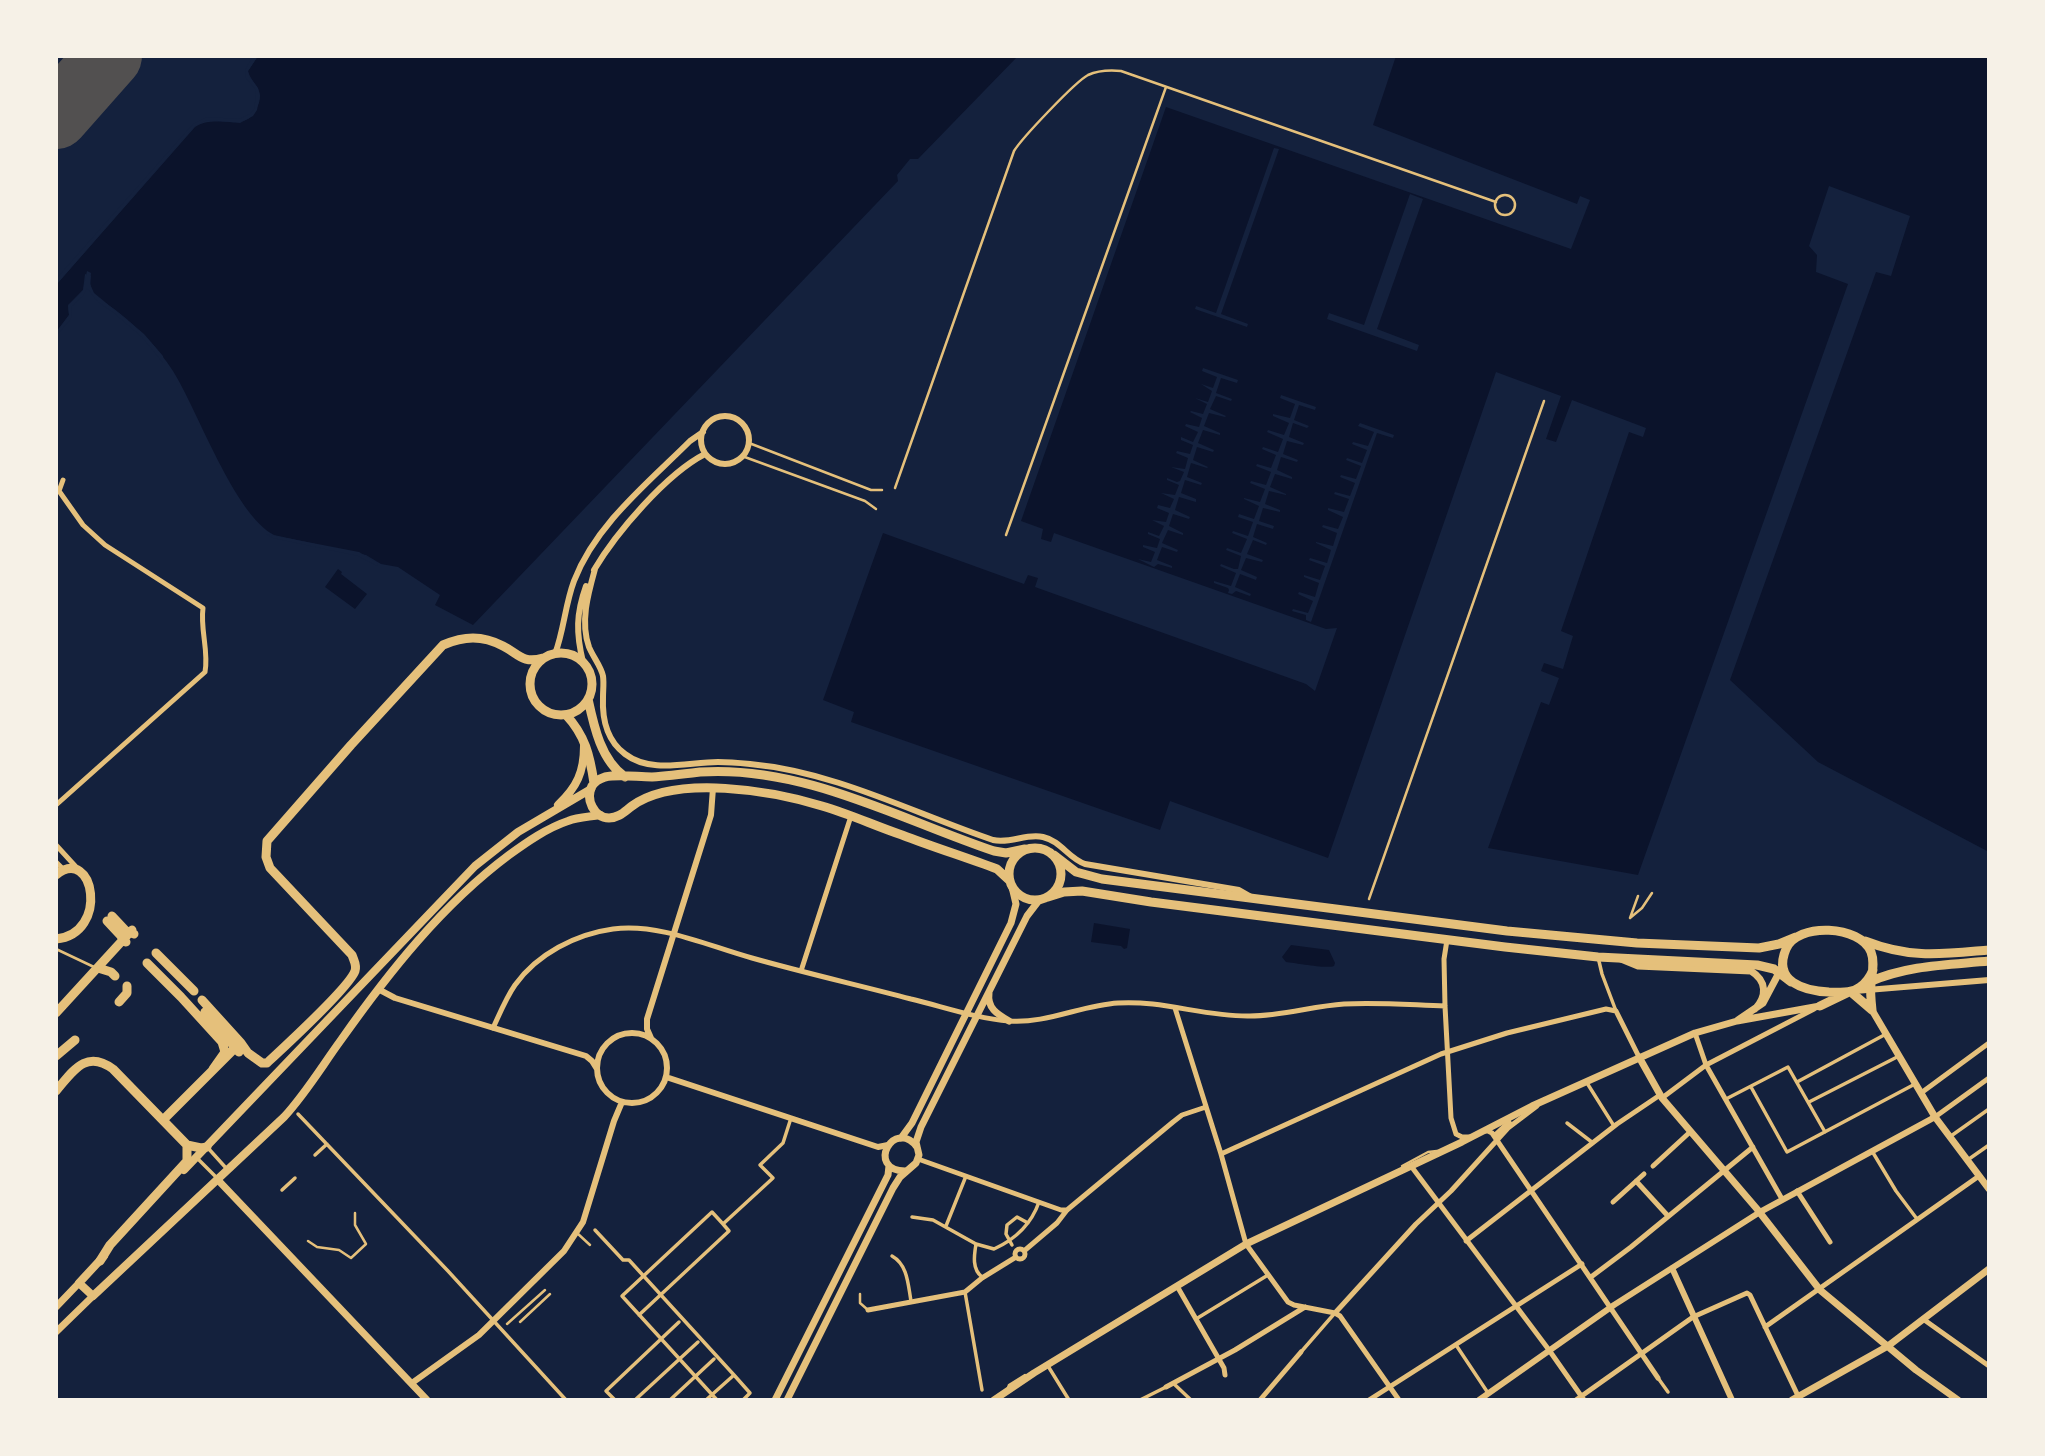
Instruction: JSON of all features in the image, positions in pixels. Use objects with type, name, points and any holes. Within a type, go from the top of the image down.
[{"type":"highway","points":[[248,1053],[235,1048],[199,1002],[258,1062],[267,1063],[349,981],[356,964],[352,955],[270,868],[266,849],[272,834],[443,645],[458,638],[476,638],[504,646],[526,660],[555,653],[570,654],[583,662],[591,676],[588,699],[579,710],[566,715],[552,714],[543,710],[532,695],[531,677],[543,658]]},
{"type":"highway","points":[[588,699],[606,757],[625,777]]},
{"type":"highway","points":[[566,715],[580,733],[589,752],[593,786],[591,803],[600,815],[609,818],[620,815],[640,800],[654,794],[713,788],[775,795],[821,806],[997,869],[1021,896],[1027,899],[1082,891],[1447,940],[1598,957],[1757,964],[1780,973],[1804,989],[1851,991],[1872,1010]]},
{"type":"highway","points":[[593,786],[608,776],[655,777],[704,772],[778,778],[839,793],[994,851],[1006,853],[1038,847],[1050,851],[1067,866],[1084,875],[1507,931],[1637,943],[1759,948],[1786,942],[1805,932],[1815,931],[1849,933],[1893,951],[1923,955],[1989,950]]},
{"type":"highway","points":[[1011,884],[1009,872],[1012,862],[1025,849]]},
{"type":"highway","points":[[1044,898],[1057,888],[1061,877],[1060,866],[1054,855]]},
{"type":"highway","points":[[56,939],[65,938],[80,928],[94,904],[89,883],[79,871],[71,868],[58,869]]},
{"type":"highway","points":[[109,918],[128,938],[121,936],[109,918]]},
{"type":"highway","points":[[1791,982],[1783,962],[1786,948],[1796,937]]},
{"type":"highway","points":[[56,1013],[128,938]]},
{"type":"highway","points":[[1863,940],[1872,953],[1873,970],[1868,985],[1872,1010]]},
{"type":"highway","points":[[156,954],[194,991]]},
{"type":"highway","points":[[1820,1006],[1911,968],[1989,961]]},
{"type":"highway","points":[[147,963],[222,1042],[225,1052],[213,1069]]},
{"type":"highway","points":[[97,968],[115,976]]},
{"type":"highway","points":[[119,1002],[127,993],[127,986]]},
{"type":"highway","points":[[56,1056],[75,1040]]},
{"type":"highway","points":[[163,1120],[235,1048]]},
{"type":"highway","points":[[56,1091],[75,1069],[85,1062],[104,1062],[187,1145],[201,1148],[207,1146]]},
{"type":"highway","points":[[100,1261],[110,1245],[187,1161],[187,1145]]},
{"type":"main road","points":[[546,815],[565,798],[579,780],[584,763],[584,740]]},
{"type":"main road","points":[[56,1307],[475,866],[518,832],[593,786]]},
{"type":"main road","points":[[56,1332],[284,1117],[378,989],[435,922],[470,887],[498,863],[550,829],[569,820],[600,815]]},
{"type":"main road","points":[[1011,884],[1015,911],[967,1013],[912,1123],[901,1138],[888,1144],[885,1158],[889,1166],[897,1171],[913,1167],[918,1159],[916,1142],[921,1128],[1027,916],[1044,898]]},
{"type":"main road","points":[[1620,958],[1638,966],[1751,971],[1762,982],[1764,991],[1762,1000],[1755,1009]]},
{"type":"main road","points":[[1737,1021],[1768,996],[1783,962]]},
{"type":"main road","points":[[990,989],[991,1006],[1009,1021]]},
{"type":"main road","points":[[994,1400],[1245,1244],[1444,1151],[1516,1114],[1695,1033],[1737,1021],[1820,1006]]},
{"type":"main road","points":[[1872,1010],[1935,1117],[1988,1186]]},
{"type":"main road","points":[[1639,1057],[1661,1096],[1760,1212],[1820,1290],[1916,1370],[1958,1400]]},
{"type":"main road","points":[[901,1138],[910,1140],[917,1147]]},
{"type":"main road","points":[[775,1400],[888,1175],[889,1166]]},
{"type":"main road","points":[[788,1400],[893,1188],[905,1171]]},
{"type":"main road","points":[[217,1179],[428,1400]]},
{"type":"main road","points":[[1797,1399],[1888,1346],[1989,1269]]},
{"type":"main road","points":[[79,1283],[93,1296]]},
{"type":"street","points":[[555,653],[562,638],[567,603],[586,556],[613,518],[711,421],[730,417],[737,419],[746,429],[749,443],[742,456],[732,463],[723,464],[705,453],[702,447],[702,432]]},
{"type":"street","points":[[583,662],[578,636],[579,606],[595,569],[631,520],[675,474],[705,453]]},
{"type":"street","points":[[56,805],[205,672],[207,663],[202,629],[203,608],[105,545],[83,525],[59,491],[63,480]]},
{"type":"street","points":[[595,569],[586,608],[586,634],[604,678],[602,706],[606,728],[614,743],[632,759],[653,765],[719,762],[750,764],[815,776],[993,840],[1006,842],[1031,836],[1045,837],[1084,864],[1239,890],[1255,899]]},
{"type":"street","points":[[602,1051],[597,1069],[598,1077],[614,1098],[630,1104],[649,1099],[663,1086],[668,1070],[665,1055],[662,1048],[651,1038],[647,1019],[711,815],[713,788]]},
{"type":"street","points":[[801,971],[851,816]]},
{"type":"street","points":[[56,845],[79,871]]},
{"type":"street","points":[[493,1028],[516,983],[529,970],[560,946],[589,934],[616,928],[639,928],[674,935],[801,971],[1009,1021],[1042,1018],[1118,1003],[1248,1016],[1275,1015],[1343,1004],[1445,1006]]},
{"type":"street","points":[[1447,940],[1444,959],[1445,1006],[1452,1124],[1459,1136],[1471,1137]]},
{"type":"street","points":[[1598,957],[1616,1011],[1639,1057]]},
{"type":"street","points":[[1868,985],[1989,980]]},
{"type":"street","points":[[378,989],[395,998],[586,1056],[597,1069]]},
{"type":"street","points":[[1466,1241],[1614,1126],[1706,1065],[1820,1006]]},
{"type":"street","points":[[1175,1008],[1221,1154],[1245,1244],[1288,1302],[1335,1313],[1342,1319],[1399,1400]]},
{"type":"street","points":[[1221,1154],[1448,1052],[1520,1030],[1606,1009],[1616,1011]]},
{"type":"street","points":[[633,1033],[647,1019]]},
{"type":"street","points":[[586,1056],[602,1051],[616,1037],[633,1033],[651,1038]]},
{"type":"street","points":[[1695,1033],[1706,1065],[1783,1199]]},
{"type":"street","points":[[1797,1082],[1886,1034]]},
{"type":"street","points":[[1921,1093],[1989,1043]]},
{"type":"street","points":[[1809,1102],[1899,1056]]},
{"type":"street","points":[[1726,1100],[1788,1067],[1825,1132]]},
{"type":"street","points":[[666,1077],[878,1147],[888,1144]]},
{"type":"street","points":[[1479,1400],[1611,1307],[1760,1212],[1935,1117],[1989,1078]]},
{"type":"street","points":[[1586,1081],[1614,1126]]},
{"type":"street","points":[[1751,1087],[1787,1152],[1915,1084]]},
{"type":"street","points":[[412,1383],[479,1335],[564,1251],[577,1233],[587,1209],[622,1102]]},
{"type":"street","points":[[1495,1139],[1539,1104]]},
{"type":"street","points":[[868,1310],[965,1292],[1016,1257],[1023,1258],[1024,1251],[1068,1210],[1177,1118],[1206,1107]]},
{"type":"street","points":[[1950,1138],[1989,1109]]},
{"type":"street","points":[[298,1114],[566,1400]]},
{"type":"street","points":[[1261,1400],[1335,1313],[1416,1224],[1440,1203],[1516,1114]]},
{"type":"street","points":[[723,1224],[773,1178],[760,1165],[783,1143],[791,1118]]},
{"type":"street","points":[[1567,1123],[1593,1143]]},
{"type":"street","points":[[1482,1131],[1489,1131],[1495,1139],[1668,1392]]},
{"type":"street","points":[[1653,1166],[1690,1132]]},
{"type":"street","points":[[315,1155],[327,1144]]},
{"type":"street","points":[[1967,1160],[1989,1145]]},
{"type":"street","points":[[207,1146],[228,1170]]},
{"type":"street","points":[[878,1147],[885,1158]]},
{"type":"street","points":[[1591,1277],[1753,1147]]},
{"type":"street","points":[[1872,1151],[1896,1191],[1918,1220]]},
{"type":"street","points":[[197,1157],[217,1179]]},
{"type":"street","points":[[918,1159],[1061,1210],[1068,1210]]},
{"type":"street","points":[[1411,1166],[1549,1350],[1581,1399],[1693,1317],[1745,1293],[1750,1295],[1797,1399]]},
{"type":"street","points":[[1613,1202],[1644,1174]]},
{"type":"street","points":[[946,1227],[965,1176]]},
{"type":"street","points":[[1765,1327],[1979,1176]]},
{"type":"street","points":[[282,1190],[295,1178]]},
{"type":"street","points":[[1636,1181],[1668,1216]]},
{"type":"street","points":[[1797,1191],[1830,1242]]},
{"type":"street","points":[[912,1217],[933,1220],[976,1244],[994,1249],[1011,1242],[1023,1230],[1033,1218],[1039,1202]]},
{"type":"street","points":[[639,1315],[729,1231],[712,1212],[622,1296],[639,1315],[679,1359],[717,1400]]},
{"type":"street","points":[[1011,1242],[1005,1231],[1011,1220],[1017,1217],[1028,1223]]},
{"type":"street","points":[[595,1230],[623,1261],[629,1260],[750,1393],[743,1400]]},
{"type":"street","points":[[976,1244],[975,1265],[982,1278]]},
{"type":"street","points":[[892,1256],[902,1263],[911,1301]]},
{"type":"street","points":[[1369,1400],[1582,1264]]},
{"type":"street","points":[[1672,1268],[1732,1400]]},
{"type":"street","points":[[1196,1319],[1268,1275]]},
{"type":"street","points":[[1177,1286],[1226,1371]]},
{"type":"street","points":[[965,1292],[982,1390]]},
{"type":"street","points":[[1140,1400],[1219,1359],[1305,1307]]},
{"type":"street","points":[[1923,1319],[1989,1366]]},
{"type":"street","points":[[615,1400],[606,1391],[679,1322]]},
{"type":"street","points":[[635,1400],[698,1342]]},
{"type":"street","points":[[1456,1345],[1488,1393]]},
{"type":"street","points":[[670,1400],[715,1359]]},
{"type":"street","points":[[1049,1364],[1048,1368],[1069,1400]]},
{"type":"street","points":[[706,1400],[734,1375]]},
{"type":"street","points":[[1173,1383],[1191,1400]]},
{"type":"lane","points":[[895,488],[1018,144],[1086,76],[1109,70],[1121,71],[1496,202]]},
{"type":"lane","points":[[1006,534],[1166,87]]},
{"type":"lane","points":[[1508,196],[1515,206],[1512,212],[1503,215],[1496,209],[1496,202],[1499,197],[1508,196]]},
{"type":"lane","points":[[1369,899],[1544,401]]},
{"type":"lane","points":[[749,443],[871,490],[882,490]]},
{"type":"lane","points":[[742,456],[865,501],[876,509]]},
{"type":"lane","points":[[1638,896],[1630,918],[1642,908],[1652,893]]},
{"type":"lane","points":[[56,949],[97,968]]},
{"type":"lane","points":[[1398,1172],[1407,1163],[1432,1151],[1444,1151]]},
{"type":"lane","points":[[308,1241],[317,1247],[339,1250],[351,1258],[355,1256],[366,1244],[355,1225],[355,1213]]},
{"type":"lane","points":[[577,1233],[590,1245]]},
{"type":"lane","points":[[507,1324],[545,1290]]},
{"type":"lane","points":[[520,1322],[550,1294]]},
{"type":"lane","points":[[860,1294],[860,1303],[868,1310]]},
{"type":"water","points":[[258,56],[1018,56],[918,159],[910,159],[897,175],[898,181],[473,625],[435,605],[440,595],[398,567],[381,564],[366,555],[274,535],[259,524],[231,484],[173,371],[141,332],[95,295],[91,276],[85,274],[83,290],[68,305],[69,315],[56,332],[56,285],[195,127],[203,123],[244,121],[255,111],[260,95],[248,71]]},
{"type":"water","points":[[1396,56],[1989,56],[1989,852],[1818,762],[1730,680],[1876,272],[1891,276],[1910,216],[1829,186],[1809,246],[1817,255],[1816,272],[1848,284],[1638,875],[1488,848],[1541,702],[1549,705],[1559,678],[1541,671],[1544,663],[1563,669],[1573,636],[1561,631],[1629,432],[1643,437],[1646,428],[1572,400],[1556,442],[1546,439],[1561,396],[1496,372],[1328,858],[1170,801],[1160,830],[851,722],[854,712],[823,700],[883,533],[1024,584],[1028,575],[1038,578],[1035,587],[1306,684],[1315,691],[1337,628],[1326,629],[1054,533],[1051,542],[1041,539],[1043,529],[1021,521],[1166,107],[1571,249],[1590,200],[1580,196],[1577,204],[1373,125]]},
{"type":"water","points":[[338,569],[367,594],[355,609],[325,587]]},
{"type":"water","points":[[1094,923],[1130,929],[1127,948],[1091,942]]},
{"type":"water","points":[[1291,945],[1329,950],[1334,966],[1286,962],[1282,957]]},
{"type":"pier","points":[[253,56],[258,56],[248,71],[260,96],[253,116],[240,123],[207,120],[195,126],[56,285],[56,279],[193,124],[207,117],[239,119],[250,114],[254,109],[256,96],[255,89],[246,78],[245,70]]},
{"type":"pier","points":[[1274,148],[1279,149],[1221,314],[1248,324],[1247,327],[1195,309],[1196,306],[1216,313]]},
{"type":"pier","points":[[1410,194],[1423,199],[1377,329],[1419,345],[1417,351],[1327,319],[1329,313],[1364,325]]},
{"type":"pier","points":[[87,271],[91,273],[90,284],[94,293],[144,334],[163,356],[163,363],[142,337],[98,302],[87,288],[71,307],[70,320],[56,336],[69,315],[68,306],[83,290]]},
{"type":"pier","points":[[1203,368],[1238,380],[1237,383],[1221,378],[1216,393],[1232,399],[1231,401],[1216,396],[1210,409],[1226,416],[1209,413],[1204,426],[1220,435],[1203,430],[1198,443],[1214,450],[1213,452],[1197,447],[1193,460],[1208,467],[1191,463],[1187,477],[1202,483],[1201,485],[1185,480],[1181,493],[1196,499],[1196,502],[1179,497],[1175,510],[1190,517],[1189,519],[1173,514],[1169,526],[1183,535],[1168,530],[1162,543],[1178,550],[1177,552],[1162,547],[1157,560],[1172,568],[1158,564],[1154,567],[1138,559],[1151,562],[1155,552],[1143,545],[1157,548],[1160,539],[1148,532],[1159,536],[1164,526],[1152,520],[1166,522],[1169,513],[1157,508],[1158,505],[1170,508],[1174,499],[1161,493],[1175,495],[1179,485],[1167,478],[1180,481],[1184,472],[1171,467],[1185,469],[1188,458],[1176,453],[1190,454],[1193,445],[1181,440],[1181,437],[1193,442],[1198,432],[1185,426],[1199,427],[1202,418],[1190,412],[1203,414],[1207,404],[1195,398],[1208,402],[1212,391],[1201,384],[1213,388],[1217,377],[1202,371]]},
{"type":"pier","points":[[1281,395],[1316,407],[1315,410],[1299,405],[1294,420],[1309,426],[1307,428],[1293,423],[1289,437],[1304,443],[1303,445],[1287,441],[1283,454],[1298,460],[1297,462],[1281,457],[1277,470],[1292,479],[1275,474],[1270,487],[1286,495],[1269,491],[1265,504],[1280,512],[1263,508],[1259,521],[1274,526],[1273,529],[1257,524],[1253,537],[1267,543],[1266,545],[1253,540],[1247,554],[1263,560],[1262,562],[1246,558],[1241,570],[1257,577],[1256,580],[1240,574],[1235,587],[1251,594],[1250,596],[1236,591],[1228,593],[1228,588],[1214,581],[1231,586],[1236,573],[1220,566],[1221,564],[1238,569],[1241,556],[1226,550],[1227,548],[1241,553],[1247,539],[1232,533],[1233,531],[1248,536],[1253,522],[1238,517],[1239,514],[1254,519],[1259,506],[1244,498],[1260,502],[1265,489],[1250,483],[1251,481],[1266,485],[1271,472],[1256,466],[1257,464],[1271,468],[1276,455],[1262,449],[1263,447],[1278,452],[1283,439],[1267,432],[1268,430],[1284,435],[1289,423],[1273,416],[1290,418],[1295,404],[1280,398]]},
{"type":"pier","points":[[1360,423],[1394,435],[1393,438],[1377,433],[1311,622],[1306,620],[1306,615],[1292,611],[1293,609],[1308,613],[1313,601],[1298,594],[1299,592],[1315,597],[1319,583],[1304,575],[1320,580],[1325,566],[1309,560],[1310,558],[1327,563],[1331,550],[1316,542],[1333,546],[1337,533],[1322,527],[1323,525],[1338,529],[1343,517],[1328,508],[1344,512],[1349,499],[1334,494],[1335,492],[1350,496],[1355,483],[1340,477],[1341,475],[1356,479],[1361,466],[1346,460],[1347,458],[1362,463],[1367,450],[1352,444],[1353,442],[1368,446],[1374,432],[1358,426]]},
{"type":"pier","points":[[266,534],[359,552],[378,563],[377,566],[358,556],[273,538]]},
{"type":"runway","points":[[56,116],[109,56]]}]
